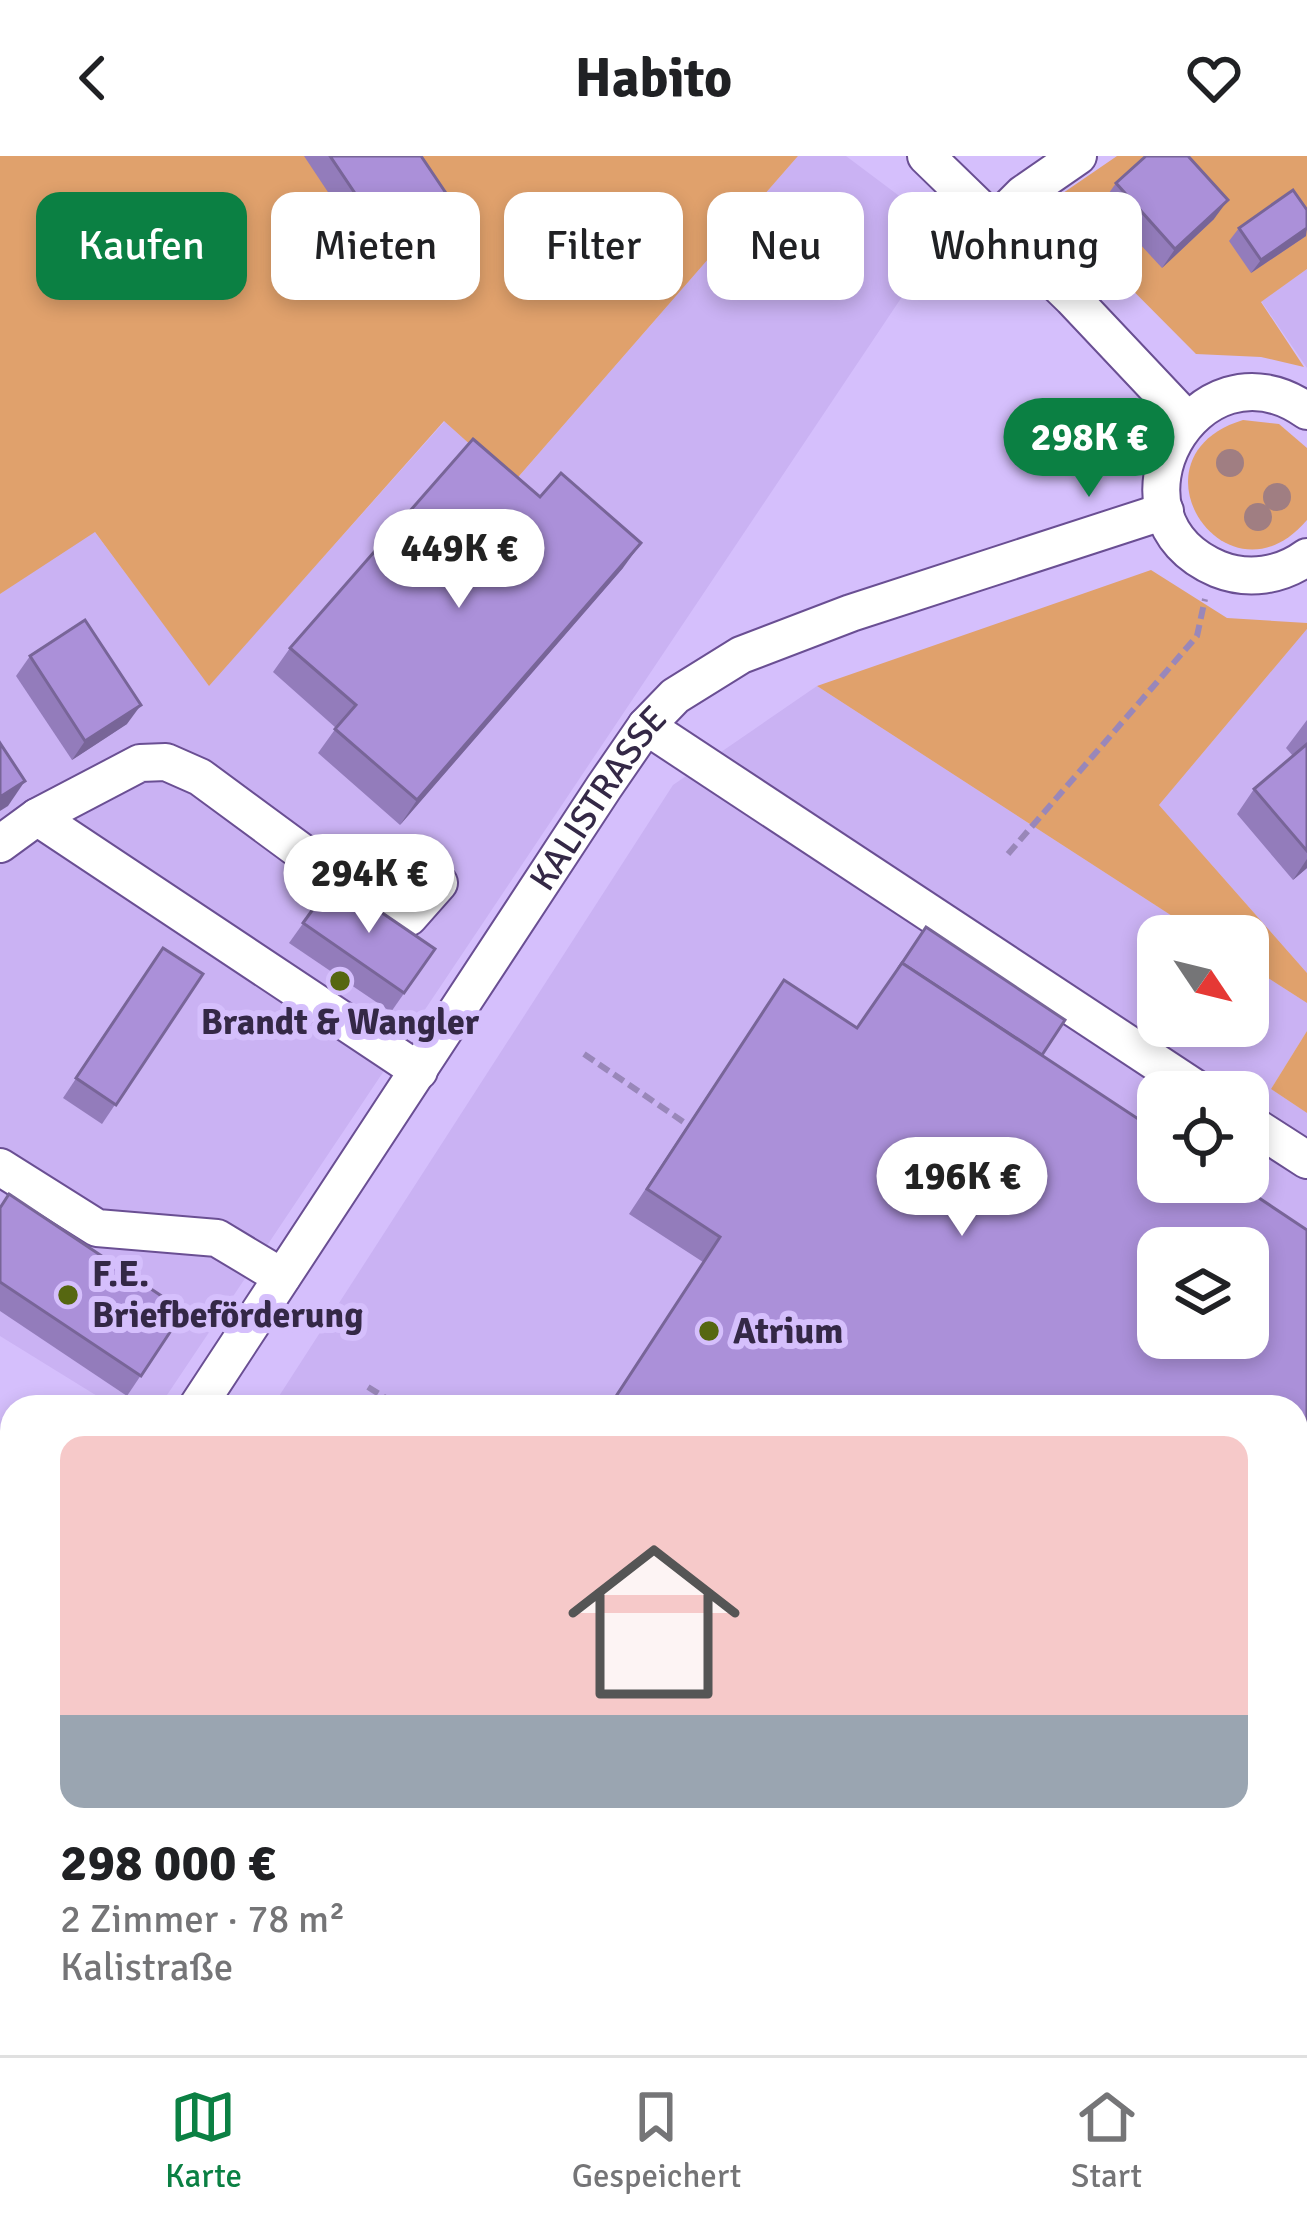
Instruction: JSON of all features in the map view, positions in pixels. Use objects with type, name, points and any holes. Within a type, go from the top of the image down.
[{"type":"street","points":[[926,156],[965,192]]},
{"type":"street","points":[[1025,192],[1078,156]]},
{"type":"street","points":[[1071,300],[1187,421]]},
{"type":"street","points":[[1307,411],[1272,395],[1241,393],[1212,402],[1187,421],[1166,456],[1161,484],[1165,511],[1188,549],[1211,566],[1256,576],[1287,569],[1307,557]]},
{"type":"street","name":"KALISTRASSE","points":[[205,1395],[646,726],[675,696],[708,673],[778,640],[1165,511]]},
{"type":"street","points":[[646,726],[1170,1071]]},
{"type":"street","points":[[0,844],[38,817],[140,763],[166,762],[200,777],[386,914],[409,917],[439,884]]},
{"type":"street","points":[[38,817],[418,1071]]},
{"type":"street","points":[[1269,1136],[1307,1160]]},
{"type":"street","points":[[0,1167],[97,1228],[217,1238],[282,1277]]},
{"type":"path","points":[[1008,854],[1197,636],[1211,566]]},
{"type":"path","points":[[584,1054],[688,1125]]},
{"type":"path","points":[[368,1387],[381,1395]]},
{"type":"shaded area","points":[[0,156],[798,156],[767,192],[707,192],[707,260],[683,288],[683,192],[504,192],[504,300],[672,300],[513,483],[444,421],[209,686],[95,532],[0,594]]},
{"type":"shaded area","points":[[798,156],[846,156],[894,192],[888,192],[888,300],[900,300],[167,1395],[96,1395],[0,1336],[0,594],[94,531],[209,685],[445,421],[514,482],[673,300],[683,300],[683,288],[707,260],[707,300],[864,300],[864,192],[767,192]]},
{"type":"shaded area","points":[[1117,156],[1307,156],[1307,269],[1261,302],[1304,367],[1261,357],[1196,354],[1142,300],[1142,192],[1064,192]]},
{"type":"shaded area","points":[[1307,269],[1307,368],[1261,301]]},
{"type":"shaded area","points":[[1243,420],[1279,424],[1307,448],[1307,520],[1276,544],[1246,549],[1220,539],[1200,519],[1189,493],[1191,464],[1208,439]]},
{"type":"shaded area","points":[[1151,570],[1227,618],[1307,623],[1307,629],[1159,805],[1256,915],[1171,915],[817,686]]},
{"type":"shaded area","points":[[1307,629],[1307,973],[1269,930],[1269,915],[1256,915],[1159,805]]},
{"type":"shaded area","points":[[817,686],[1171,915],[1137,915],[1137,1047],[1269,1047],[1269,979],[1307,1003],[1307,1031],[1271,1089],[1307,1113],[1307,1395],[280,1395],[673,785]]},
{"type":"shaded area","points":[[1269,930],[1307,973],[1307,1003],[1269,979]]},
{"type":"shaded area","points":[[1307,1031],[1307,1113],[1271,1089]]},
{"type":"building","points":[[330,156],[421,156],[445,192],[354,192]]},
{"type":"building","points":[[1146,156],[1188,156],[1228,200],[1175,249],[1142,212],[1142,192],[1124,192],[1116,183]]},
{"type":"building","points":[[1293,190],[1307,210],[1307,228],[1261,260],[1239,228]]},
{"type":"building","points":[[473,439],[540,497],[561,473],[641,543],[417,800],[335,729],[356,705],[290,648]]},
{"type":"building","points":[[85,620],[141,705],[85,741],[30,656]]},
{"type":"building","points":[[0,743],[25,781],[0,797]]},
{"type":"building","points":[[1307,744],[1307,851],[1254,789]]},
{"type":"building","points":[[334,880],[435,949],[404,993],[303,923]]},
{"type":"building","points":[[926,927],[1065,1020],[1042,1055],[902,963]]},
{"type":"building","points":[[163,948],[203,974],[116,1105],[76,1078]]},
{"type":"building","points":[[902,963],[1137,1118],[1137,1203],[1266,1203],[1307,1230],[1307,1395],[617,1395],[720,1237],[647,1189],[784,980],[857,1028]]},
{"type":"building","points":[[9,1194],[184,1311],[141,1376],[0,1282],[0,1208]]},
{"type":"place","name":"Brandt & Wangler","points":[[340,981]]},
{"type":"place","name":"F.E. Briefbeförderung","points":[[68,1295]]},
{"type":"place","name":"Atrium","points":[[709,1331]]}]
